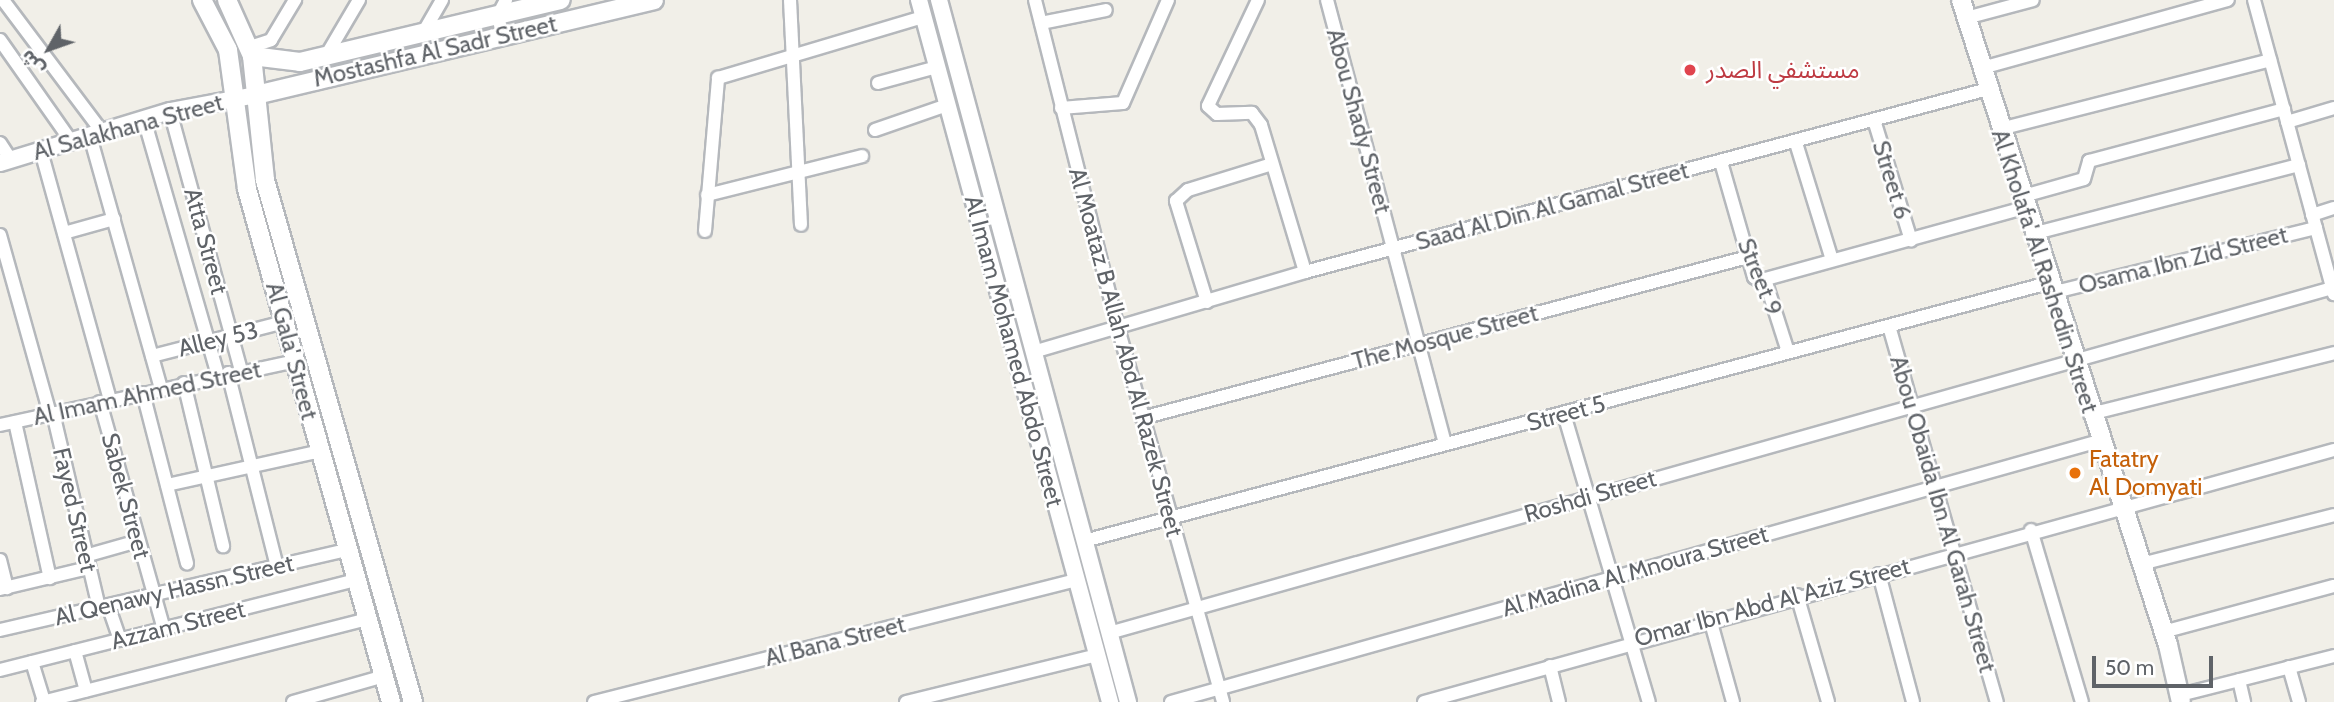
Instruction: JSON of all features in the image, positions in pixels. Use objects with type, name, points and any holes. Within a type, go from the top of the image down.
[{"type":"main road","name":"Al Gala' Street","points":[[202,0],[228,50],[247,189],[391,702]]},
{"type":"main road","name":"Mostashfa Al Sadr Street","points":[[251,52],[284,64],[423,33],[502,8],[561,0]]},
{"type":"main road","name":"Mostashfa Al Sadr Street","points":[[256,95],[654,0]]},
{"type":"main road","name":"Al Kholafa' Al Rashedin Street","points":[[1961,0],[2049,288],[2163,632],[2180,699]]},
{"type":"main road","name":"Al Gala' Street","points":[[232,2],[251,52],[265,180],[413,702]]},
{"type":"street","points":[[3,0],[96,134],[114,219],[161,389]]},
{"type":"street","points":[[251,52],[271,40],[295,0]]},
{"type":"street","points":[[326,56],[359,0]]},
{"type":"street","points":[[423,33],[442,0]]},
{"type":"street","points":[[790,0],[801,225]]},
{"type":"street","name":"Al Imam Mohamed Abdo Street","points":[[919,0],[1110,702]]},
{"type":"street","name":"Al Imam Mohamed Abdo Street","points":[[939,0],[1128,702]]},
{"type":"street","name":"Al Moataz B Allah Abd Al Razek Street","points":[[1035,0],[1142,418],[1223,702]]},
{"type":"street","points":[[1061,108],[1123,103],[1168,0]]},
{"type":"street","points":[[1258,0],[1208,106],[1217,114],[1252,113],[1272,164],[1305,272]]},
{"type":"street","name":"Abou Shady Street","points":[[1327,0],[1445,444]]},
{"type":"street","points":[[1966,18],[2033,0]]},
{"type":"street","points":[[1982,68],[2228,0]]},
{"type":"street","points":[[2254,0],[2333,292]]},
{"type":"street","points":[[502,8],[502,36]]},
{"type":"street","points":[[1041,23],[1106,10]]},
{"type":"street","points":[[705,232],[715,85],[721,76],[923,17]]},
{"type":"street","points":[[0,40],[71,142]]},
{"type":"street","points":[[2000,129],[2270,60]]},
{"type":"street","points":[[877,83],[937,67]]},
{"type":"street","name":"Saad Al Din Al Gamal Street","points":[[1033,352],[1305,272],[1796,143],[1988,89]]},
{"type":"street","name":"Al Salakhana Street","points":[[6,162],[170,111],[256,95]]},
{"type":"street","points":[[875,130],[947,105]]},
{"type":"street","points":[[2287,122],[2334,108]]},
{"type":"street","points":[[1762,281],[1910,240],[2022,202],[2084,179],[2089,161],[2284,109]]},
{"type":"street","name":"Atta Street","points":[[170,111],[232,336],[229,373]]},
{"type":"street","points":[[144,119],[208,342],[229,373],[277,567]]},
{"type":"street","name":"Street 6","points":[[1874,120],[1910,240]]},
{"type":"street","points":[[0,143],[6,162]]},
{"type":"street","points":[[1796,143],[1832,260]]},
{"type":"street","name":"Sabek Street","points":[[41,151],[64,233],[138,541],[164,629]]},
{"type":"street","points":[[708,195],[862,156]]},
{"type":"street","name":"Street 9","points":[[1721,162],[1754,277],[1762,281],[1787,352]]},
{"type":"street","points":[[1207,302],[1177,201],[1188,190],[1272,164]]},
{"type":"street","points":[[2032,234],[2299,165]]},
{"type":"street","name":"Osama Ibn Zid Street","points":[[2049,288],[2314,222],[2334,208]]},
{"type":"street","points":[[64,233],[114,219]]},
{"type":"street","name":"Fayed Street","points":[[0,235],[51,414],[87,562],[103,606],[120,640]]},
{"type":"street","name":"The Mosque Street","points":[[1142,418],[1748,257]]},
{"type":"street","name":"Street 5","points":[[1084,541],[1787,352],[2049,288]]},
{"type":"street","name":"Roshdi Street","points":[[1109,633],[2072,359],[2333,292]]},
{"type":"street","name":"Alley 53","points":[[152,356],[284,322]]},
{"type":"street","name":"Abou Obaida Ibn Al Garah Street","points":[[1889,326],[1997,702]]},
{"type":"street","points":[[2090,414],[2334,353]]},
{"type":"street","name":"Al Imam Ahmed Street","points":[[0,425],[229,373],[295,361]]},
{"type":"street","points":[[184,383],[223,546]]},
{"type":"street","points":[[143,393],[187,563]]},
{"type":"street","points":[[1564,414],[1649,702]]},
{"type":"street","points":[[15,422],[50,578]]},
{"type":"street","name":"Al Madina Al Mnoura Street","points":[[1171,702],[2099,441]]},
{"type":"street","name":"Omar Ibn Abd Al Aziz Street","points":[[1424,702],[1469,696],[1631,640],[2334,450]]},
{"type":"street","points":[[167,485],[320,451]]},
{"type":"street","points":[[2141,564],[2334,515]]},
{"type":"street","points":[[2031,530],[2082,702]]},
{"type":"street","points":[[0,561],[3,589],[50,578],[138,541]]},
{"type":"street","name":"Al Qenawy Hassn Street","points":[[0,630],[347,550]]},
{"type":"street","points":[[1879,574],[1913,702]]},
{"type":"street","name":"Azzam Street","points":[[0,670],[356,580]]},
{"type":"street","name":"Al Bana Street","points":[[594,702],[1077,580]]},
{"type":"street","points":[[2163,632],[2334,586]]},
{"type":"street","points":[[1797,595],[1828,702]]},
{"type":"street","points":[[1086,612],[1102,607]]},
{"type":"street","points":[[1710,619],[1733,702]]},
{"type":"street","points":[[32,662],[43,702],[368,620]]},
{"type":"street","points":[[75,651],[86,691]]},
{"type":"street","points":[[906,702],[1097,655]]},
{"type":"street","points":[[2180,699],[2239,680],[2334,656]]},
{"type":"street","points":[[1550,666],[1559,702]]},
{"type":"street","points":[[2289,667],[2299,702]]},
{"type":"street","points":[[293,702],[384,676]]},
{"type":"street","points":[[2239,680],[2244,702]]},
{"type":"place","name":"مستشفي الصدر","points":[[1690,70]]},
{"type":"place","name":"Fatatry Al Domyati","points":[[2075,473]]}]
